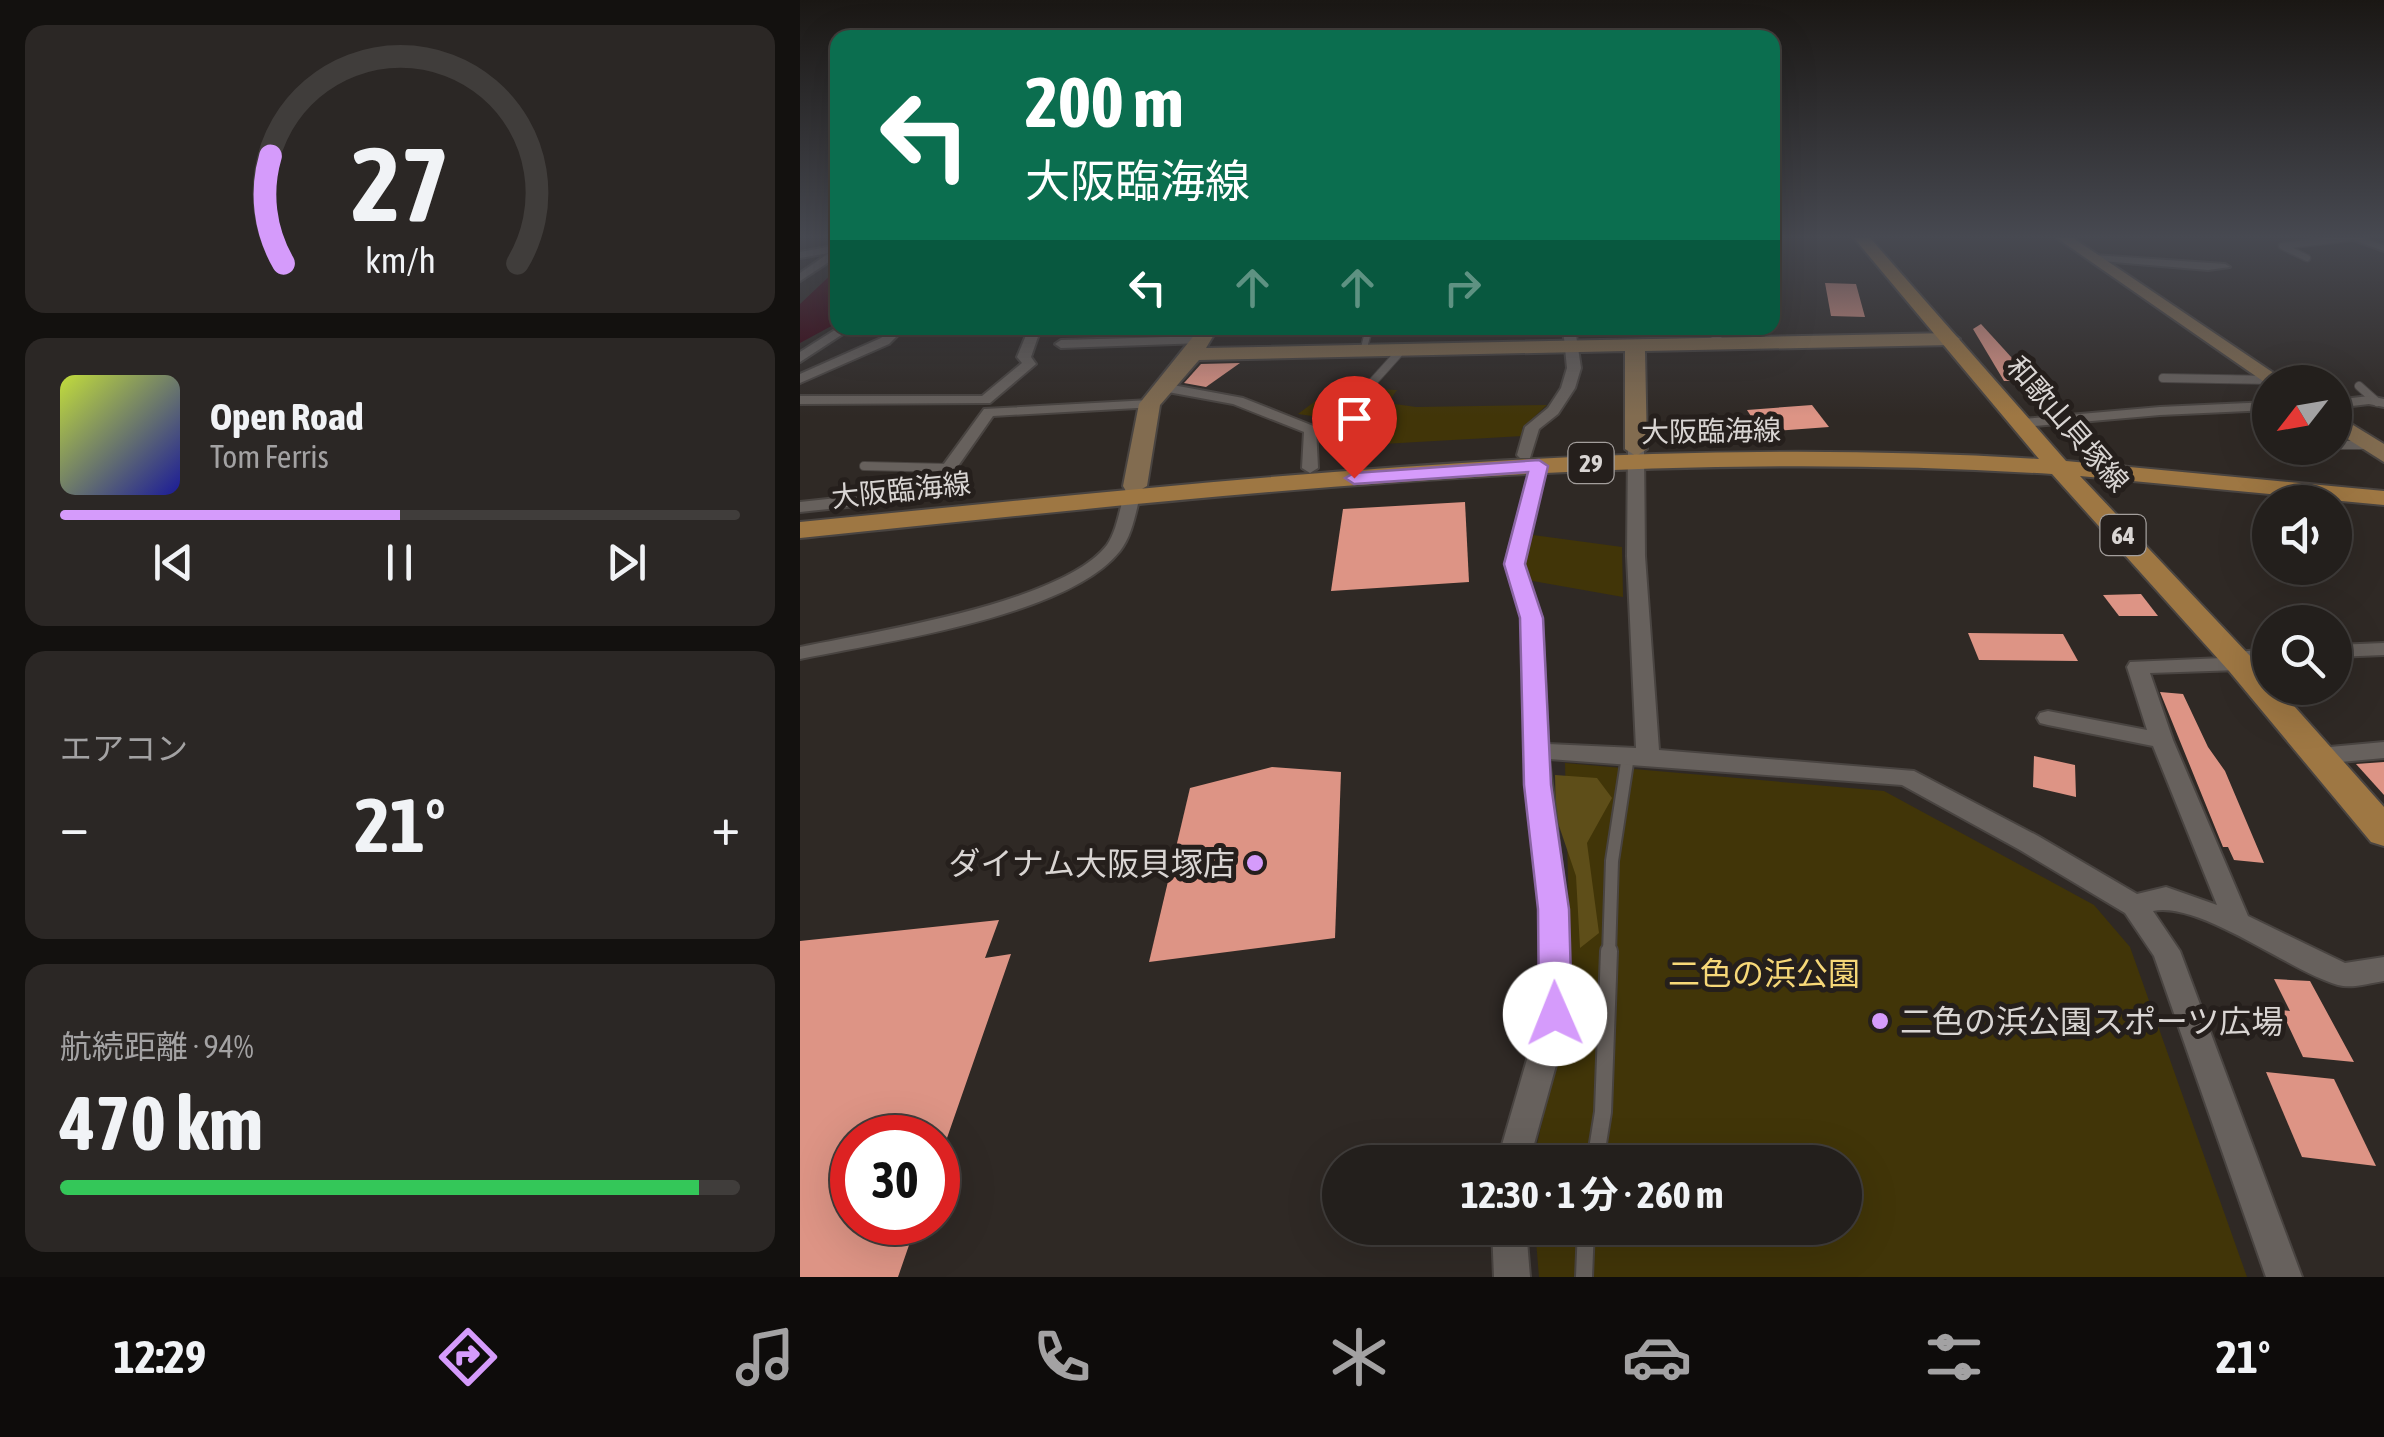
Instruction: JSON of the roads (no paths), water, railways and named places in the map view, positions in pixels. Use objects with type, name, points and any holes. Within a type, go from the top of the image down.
[{"type":"main road","name":"和歌山貝塚線","points":[[1914,298],[2054,462],[2236,661],[2384,832]]},
{"type":"main road","name":"大阪臨海線","points":[[800,530],[1310,468],[1636,456],[2054,462],[2384,486]]},
{"type":"main road","name":"大阪臨海線","points":[[800,517],[1532,460]]},
{"type":"main road","name":"大阪臨海線","points":[[2054,462],[2384,498]]},
{"type":"street","points":[[2152,298],[2252,365]]},
{"type":"street","points":[[800,358],[835,335]]},
{"type":"street","points":[[800,379],[891,335]]},
{"type":"street","points":[[800,506],[913,495],[936,486],[987,406],[1029,364],[1024,357],[1032,335]]},
{"type":"street","points":[[1519,1145],[1555,1014],[1554,909],[1538,785],[1532,618],[1514,564],[1532,460],[1532,427],[1553,411],[1568,388],[1574,368],[1571,335]]},
{"type":"street","points":[[1061,344],[1202,340],[1363,352],[1574,349],[1717,336],[1951,340]]},
{"type":"street","points":[[800,653],[1019,602],[1085,574],[1114,548],[1156,396],[1202,340]]},
{"type":"street","points":[[1635,346],[1638,756]]},
{"type":"street","points":[[800,400],[987,406],[1156,396],[1232,398],[1275,412],[1310,430],[1310,468]]},
{"type":"street","points":[[2352,403],[2380,402]]},
{"type":"street","points":[[2024,423],[2252,407]]},
{"type":"street","points":[[2352,433],[2377,450]]},
{"type":"street","points":[[2352,651],[2384,649]]},
{"type":"street","points":[[2238,923],[2162,740],[2136,666],[2252,658]]},
{"type":"street","points":[[2048,718],[2162,740]]},
{"type":"street","points":[[2319,756],[2384,750]]},
{"type":"street","points":[[1538,751],[1906,777],[2029,842],[2134,905],[2166,951],[2284,1277]]},
{"type":"street","points":[[2134,905],[2166,898],[2238,923],[2343,974],[2384,968]]},
{"type":"street","points":[[1511,1245],[1512,1277]]},
{"type":"lane","points":[[1363,352],[1367,335]]},
{"type":"lane","points":[[1371,384],[1400,351]]},
{"type":"lane","points":[[2163,378],[2252,380]]},
{"type":"lane","points":[[2359,386],[2380,402]]},
{"type":"lane","points":[[2352,447],[2377,450]]},
{"type":"lane","points":[[864,466],[950,468]]},
{"type":"lane","points":[[1598,1145],[1612,860],[1638,756]]},
{"type":"lane","points":[[1584,1277],[1585,1245]]},
{"type":"place","name":"ダイナム大阪貝塚店","points":[[1255,863]]},
{"type":"place","name":"二色の浜公園スポーツ広場","points":[[1880,1021]]},
{"type":"park label","name":"二色の浜公園","points":[[1764,973]]}]
